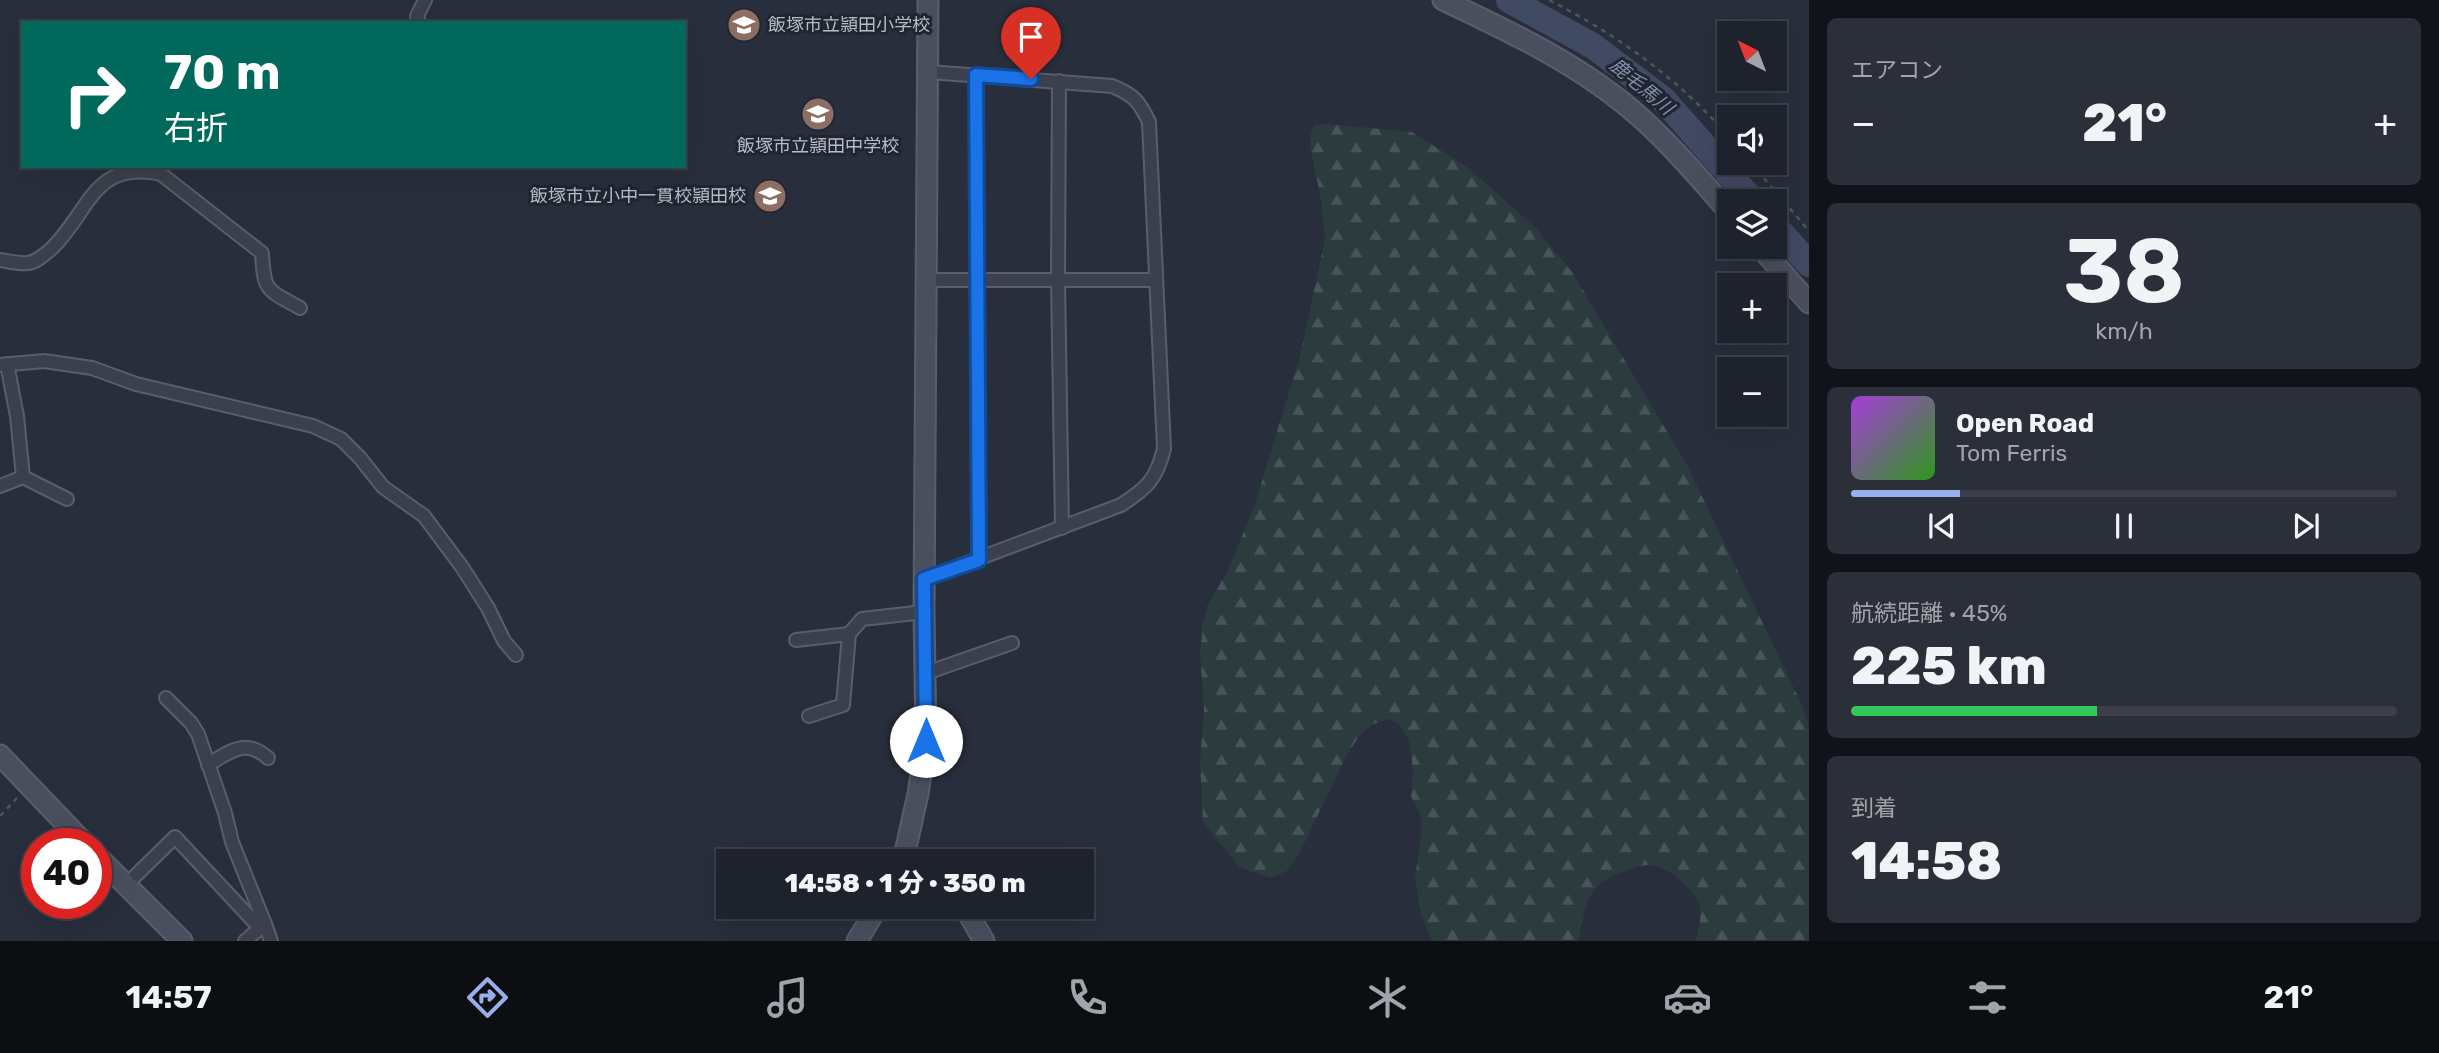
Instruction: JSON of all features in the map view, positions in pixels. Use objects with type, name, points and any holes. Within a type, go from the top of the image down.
[{"type":"street","points":[[418,21],[417,16],[425,0]]},
{"type":"street","points":[[905,849],[925,762],[928,0]]},
{"type":"street","points":[[1444,0],[1518,36],[1589,78],[1640,117],[1717,198]]},
{"type":"street","points":[[924,579],[1121,505],[1144,490],[1154,477],[1164,449],[1149,122],[1140,104],[1129,93],[1112,86],[929,72]]},
{"type":"street","points":[[976,75],[979,560]]},
{"type":"street","points":[[1059,81],[1058,280],[1062,528]]},
{"type":"street","points":[[0,260],[29,263],[45,254],[65,237],[86,202],[103,183],[122,172],[143,170],[161,174],[262,253],[264,281],[271,292],[300,308]]},
{"type":"street","points":[[1770,259],[1809,303]]},
{"type":"street","points":[[925,280],[1155,280]]},
{"type":"street","points":[[23,477],[17,416],[3,364],[44,361],[92,368],[136,384],[313,426],[341,439],[360,457],[383,486],[424,516],[462,567],[488,608],[504,641],[516,656]]},
{"type":"street","points":[[0,486],[23,477],[67,499]]},
{"type":"street","points":[[809,716],[842,705],[849,634],[862,619],[924,612]]},
{"type":"street","points":[[796,640],[849,634]]},
{"type":"street","points":[[926,673],[1012,643]]},
{"type":"street","points":[[166,698],[198,734],[232,842],[262,926],[271,941]]},
{"type":"street","points":[[208,765],[229,752],[247,747],[257,749],[268,758]]},
{"type":"street","points":[[0,755],[69,828]]},
{"type":"street","points":[[126,885],[175,837],[262,926]]},
{"type":"street","points":[[112,871],[182,941]]},
{"type":"street","points":[[857,941],[870,919]]},
{"type":"street","points":[[971,919],[984,941]]},
{"type":"street","points":[[245,941],[262,926]]},
{"type":"path","points":[[1549,0],[1642,57],[1702,106],[1717,123]]},
{"type":"path","points":[[1761,175],[1809,232]]},
{"type":"path","points":[[0,816],[29,787]]},
{"type":"green space","points":[[1314,125],[1412,132],[1466,166],[1535,227],[1572,272],[1687,465],[1801,703],[1809,726],[1809,941],[1696,941],[1700,920],[1698,901],[1672,874],[1649,865],[1620,873],[1595,889],[1585,908],[1579,941],[1432,941],[1421,914],[1415,879],[1421,817],[1411,796],[1413,770],[1409,740],[1400,725],[1389,719],[1373,724],[1359,736],[1298,856],[1287,871],[1270,878],[1239,867],[1203,822],[1200,762],[1204,709],[1201,629],[1208,605],[1228,570],[1254,507],[1300,356],[1325,239],[1321,200],[1310,145],[1311,132]]},
{"type":"waterway","name":"鹿毛馬川","points":[[1509,0],[1593,46],[1663,99],[1742,189]]},
{"type":"waterway","name":"鹿毛馬川","points":[[1787,239],[1809,264]]},
{"type":"place","name":"飯塚市立頴田小学校","points":[[744,25]]},
{"type":"place","name":"飯塚市立頴田中学校","points":[[818,114]]},
{"type":"place","name":"飯塚市立小中一貫校頴田校","points":[[770,196]]},
{"type":"route","points":[[926,741],[924,579],[979,560],[976,75],[1031,79]]}]
